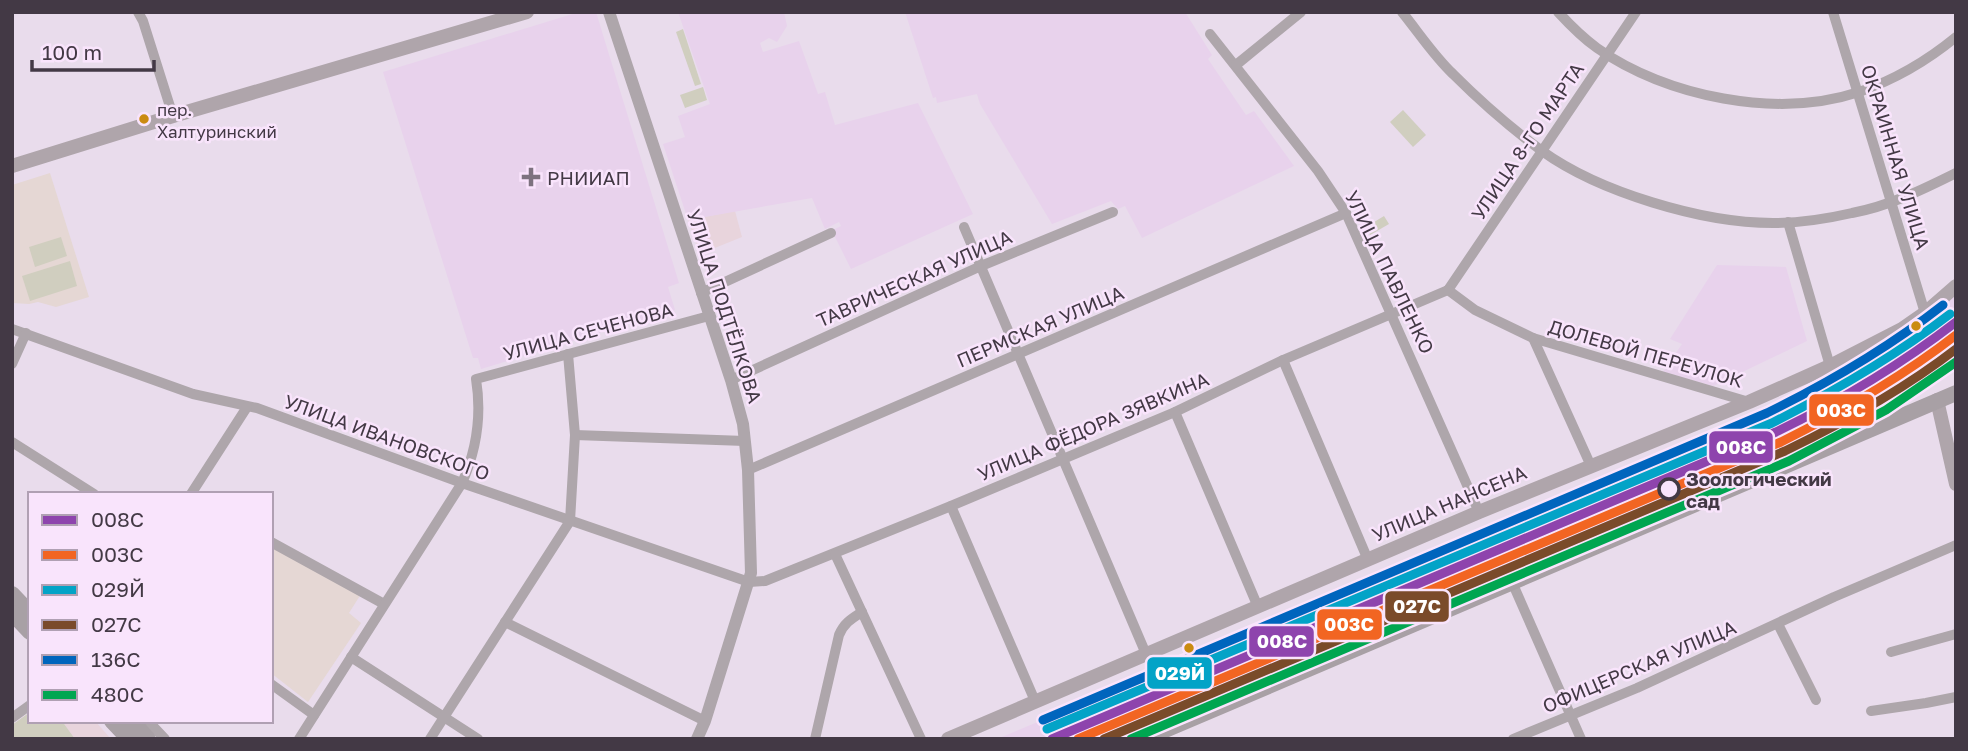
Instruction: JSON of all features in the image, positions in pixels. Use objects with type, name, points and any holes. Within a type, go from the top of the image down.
[{"type":"main road","points":[[12,166],[527,12]]},
{"type":"main road","name":"УЛИЦА НАНСЕНА","points":[[948,739],[1479,512],[1749,402],[1830,366],[1902,329],[1956,286]]},
{"type":"main road","points":[[1144,739],[1956,393]]},
{"type":"main road","points":[[1937,400],[1956,484]]},
{"type":"main road","points":[[12,594],[28,611]]},
{"type":"main road","points":[[12,613],[28,630]]},
{"type":"main road","points":[[114,723],[129,739]]},
{"type":"main road","points":[[134,723],[148,739]]},
{"type":"street","points":[[138,12],[173,116]]},
{"type":"street","name":"УЛИЦА ПОДТЁЛКОВА","points":[[609,12],[731,380],[743,424],[748,470],[751,573],[697,739]]},
{"type":"street","points":[[1236,65],[1301,12]]},
{"type":"street","points":[[1402,12],[1451,73],[1543,151],[1609,188],[1666,206],[1719,217],[1771,223],[1788,222],[1853,213],[1891,203],[1956,173]]},
{"type":"street","points":[[1558,12],[1606,55],[1659,81],[1727,98],[1774,103],[1816,101],[1858,93],[1913,67],[1956,37]]},
{"type":"street","name":"УЛИЦА 8-ГО МАРТА","points":[[1448,290],[1636,12]]},
{"type":"street","name":"ОКРАИННАЯ УЛИЦА","points":[[1833,12],[1925,313]]},
{"type":"street","name":"УЛИЦА ПАВЛЕНКО","points":[[1210,34],[1318,171],[1346,213],[1479,512]]},
{"type":"street","name":"ТАВРИЧЕСКАЯ УЛИЦА","points":[[731,380],[981,266],[1113,212]]},
{"type":"street","name":"ПЕРМСКАЯ УЛИЦА","points":[[748,470],[1346,213]]},
{"type":"street","points":[[1788,222],[1830,366]]},
{"type":"street","points":[[964,227],[1146,654]]},
{"type":"street","points":[[701,293],[831,233]]},
{"type":"street","name":"УЛИЦА ФЁДОРА ЗЯВКИНА","points":[[749,582],[765,580],[835,554],[951,506],[1175,412],[1283,360],[1448,290]]},
{"type":"street","name":"ДОЛЕВОЙ ПЕРЕУЛОК","points":[[1448,290],[1475,310],[1533,338],[1749,402]]},
{"type":"street","name":"УЛИЦА СЕЧЕНОВА","points":[[462,483],[474,450],[478,429],[480,402],[476,379],[709,316]]},
{"type":"street","name":"УЛИЦА ИВАНОВСКОГО","points":[[12,329],[193,394],[257,408],[462,483],[749,582]]},
{"type":"street","points":[[12,364],[26,333]]},
{"type":"street","name":"ДОЛЕВОЙ ПЕРЕУЛОК","points":[[1533,338],[1591,466]]},
{"type":"street","points":[[430,739],[570,521],[576,435],[568,354]]},
{"type":"street","points":[[1283,360],[1368,560]]},
{"type":"street","points":[[192,492],[247,407]]},
{"type":"street","points":[[1175,412],[1258,607]]},
{"type":"street","points":[[576,435],[745,441]]},
{"type":"street","points":[[12,442],[91,492]]},
{"type":"street","points":[[299,739],[462,483]]},
{"type":"street","points":[[951,506],[1035,701]]},
{"type":"street","points":[[273,543],[384,604]]},
{"type":"street","name":"ОФИЦЕРСКАЯ УЛИЦА","points":[[1513,739],[1637,688],[1833,597],[1956,545]]},
{"type":"street","points":[[835,554],[921,739]]},
{"type":"street","points":[[1512,582],[1581,739]]},
{"type":"street","points":[[815,739],[842,626],[862,612]]},
{"type":"street","points":[[505,622],[705,721]]},
{"type":"street","points":[[1778,624],[1816,700]]},
{"type":"street","points":[[1891,652],[1956,634]]},
{"type":"street","points":[[351,657],[478,739]]},
{"type":"street","points":[[273,685],[314,715]]},
{"type":"street","points":[[1871,711],[1926,704],[1956,696]]},
{"type":"street","points":[[12,718],[28,706]]},
{"type":"street","points":[[150,723],[165,739]]},
{"type":"shaded area","name":"РНИИАП","points":[[579,12],[596,12],[679,283],[668,287],[675,310],[481,369],[478,358],[473,358],[383,72]]},
{"type":"shaded area","points":[[678,12],[784,12],[787,26],[777,42],[769,38],[760,43],[763,52],[799,41],[818,94],[825,92],[835,125],[918,103],[973,214],[851,269],[833,230],[841,226],[839,222],[825,229],[812,198],[688,220],[663,144],[685,137],[678,116],[710,104]]},
{"type":"shaded area","points":[[905,12],[1185,12],[1212,55],[1208,59],[1246,115],[1254,111],[1294,166],[1142,238],[1125,206],[1118,209],[1111,201],[1052,224],[980,104],[977,94],[937,103],[936,97],[933,98]]},
{"type":"shaded area","points":[[683,29],[701,84],[695,86],[676,32]]},
{"type":"shaded area","points":[[703,87],[707,100],[685,108],[680,95]]},
{"type":"shaded area","points":[[1403,110],[1426,135],[1413,147],[1390,122]]},
{"type":"shaded area","points":[[50,173],[89,297],[56,307],[38,302],[12,303],[12,185]]},
{"type":"shaded area","points":[[735,211],[742,237],[700,254],[688,220]]},
{"type":"shaded area","points":[[1384,216],[1389,224],[1370,235],[1366,227]]},
{"type":"shaded area","points":[[61,237],[67,256],[35,267],[29,247]]},
{"type":"shaded area","points":[[70,261],[77,286],[30,301],[22,276]]},
{"type":"shaded area","points":[[1717,265],[1786,267],[1807,341],[1713,386],[1663,372],[1682,344],[1670,339]]},
{"type":"shaded area","points":[[1956,295],[1956,353],[1883,408],[1763,467],[1130,739],[997,739],[1355,590],[1842,379],[1857,375],[1900,345]]},
{"type":"shaded area","points":[[273,546],[361,594],[349,613],[361,623],[308,702],[273,675]]},
{"type":"shaded area","points":[[28,713],[28,723],[63,723],[75,739],[12,739],[12,725]]},
{"type":"shaded area","points":[[63,723],[97,723],[111,739],[75,739]]},
{"type":"transit line","name":"136С","points":[[1043,720],[1767,413],[1858,364],[1943,305]]},
{"type":"transit line","name":"029Й","points":[[1047,729],[1772,423],[1864,373],[1950,314]]},
{"type":"transit line","name":"008С","points":[[1052,739],[1776,432],[1869,382],[1956,322]]},
{"type":"transit line","name":"003С","points":[[1078,739],[1781,442],[1871,393],[1956,335]]},
{"type":"transit line","name":"027С","points":[[1104,739],[1785,451],[1873,404],[1956,349]]},
{"type":"transit line","name":"480С","points":[[1131,739],[1789,461],[1886,410],[1956,362]]},
{"type":"place","name":"пер. Халтуринский","points":[[144,119]]},
{"type":"place","name":"РНИИАП","points":[[531,177]]},
{"type":"place","name":"Зоологический сад","points":[[1669,489]]}]
